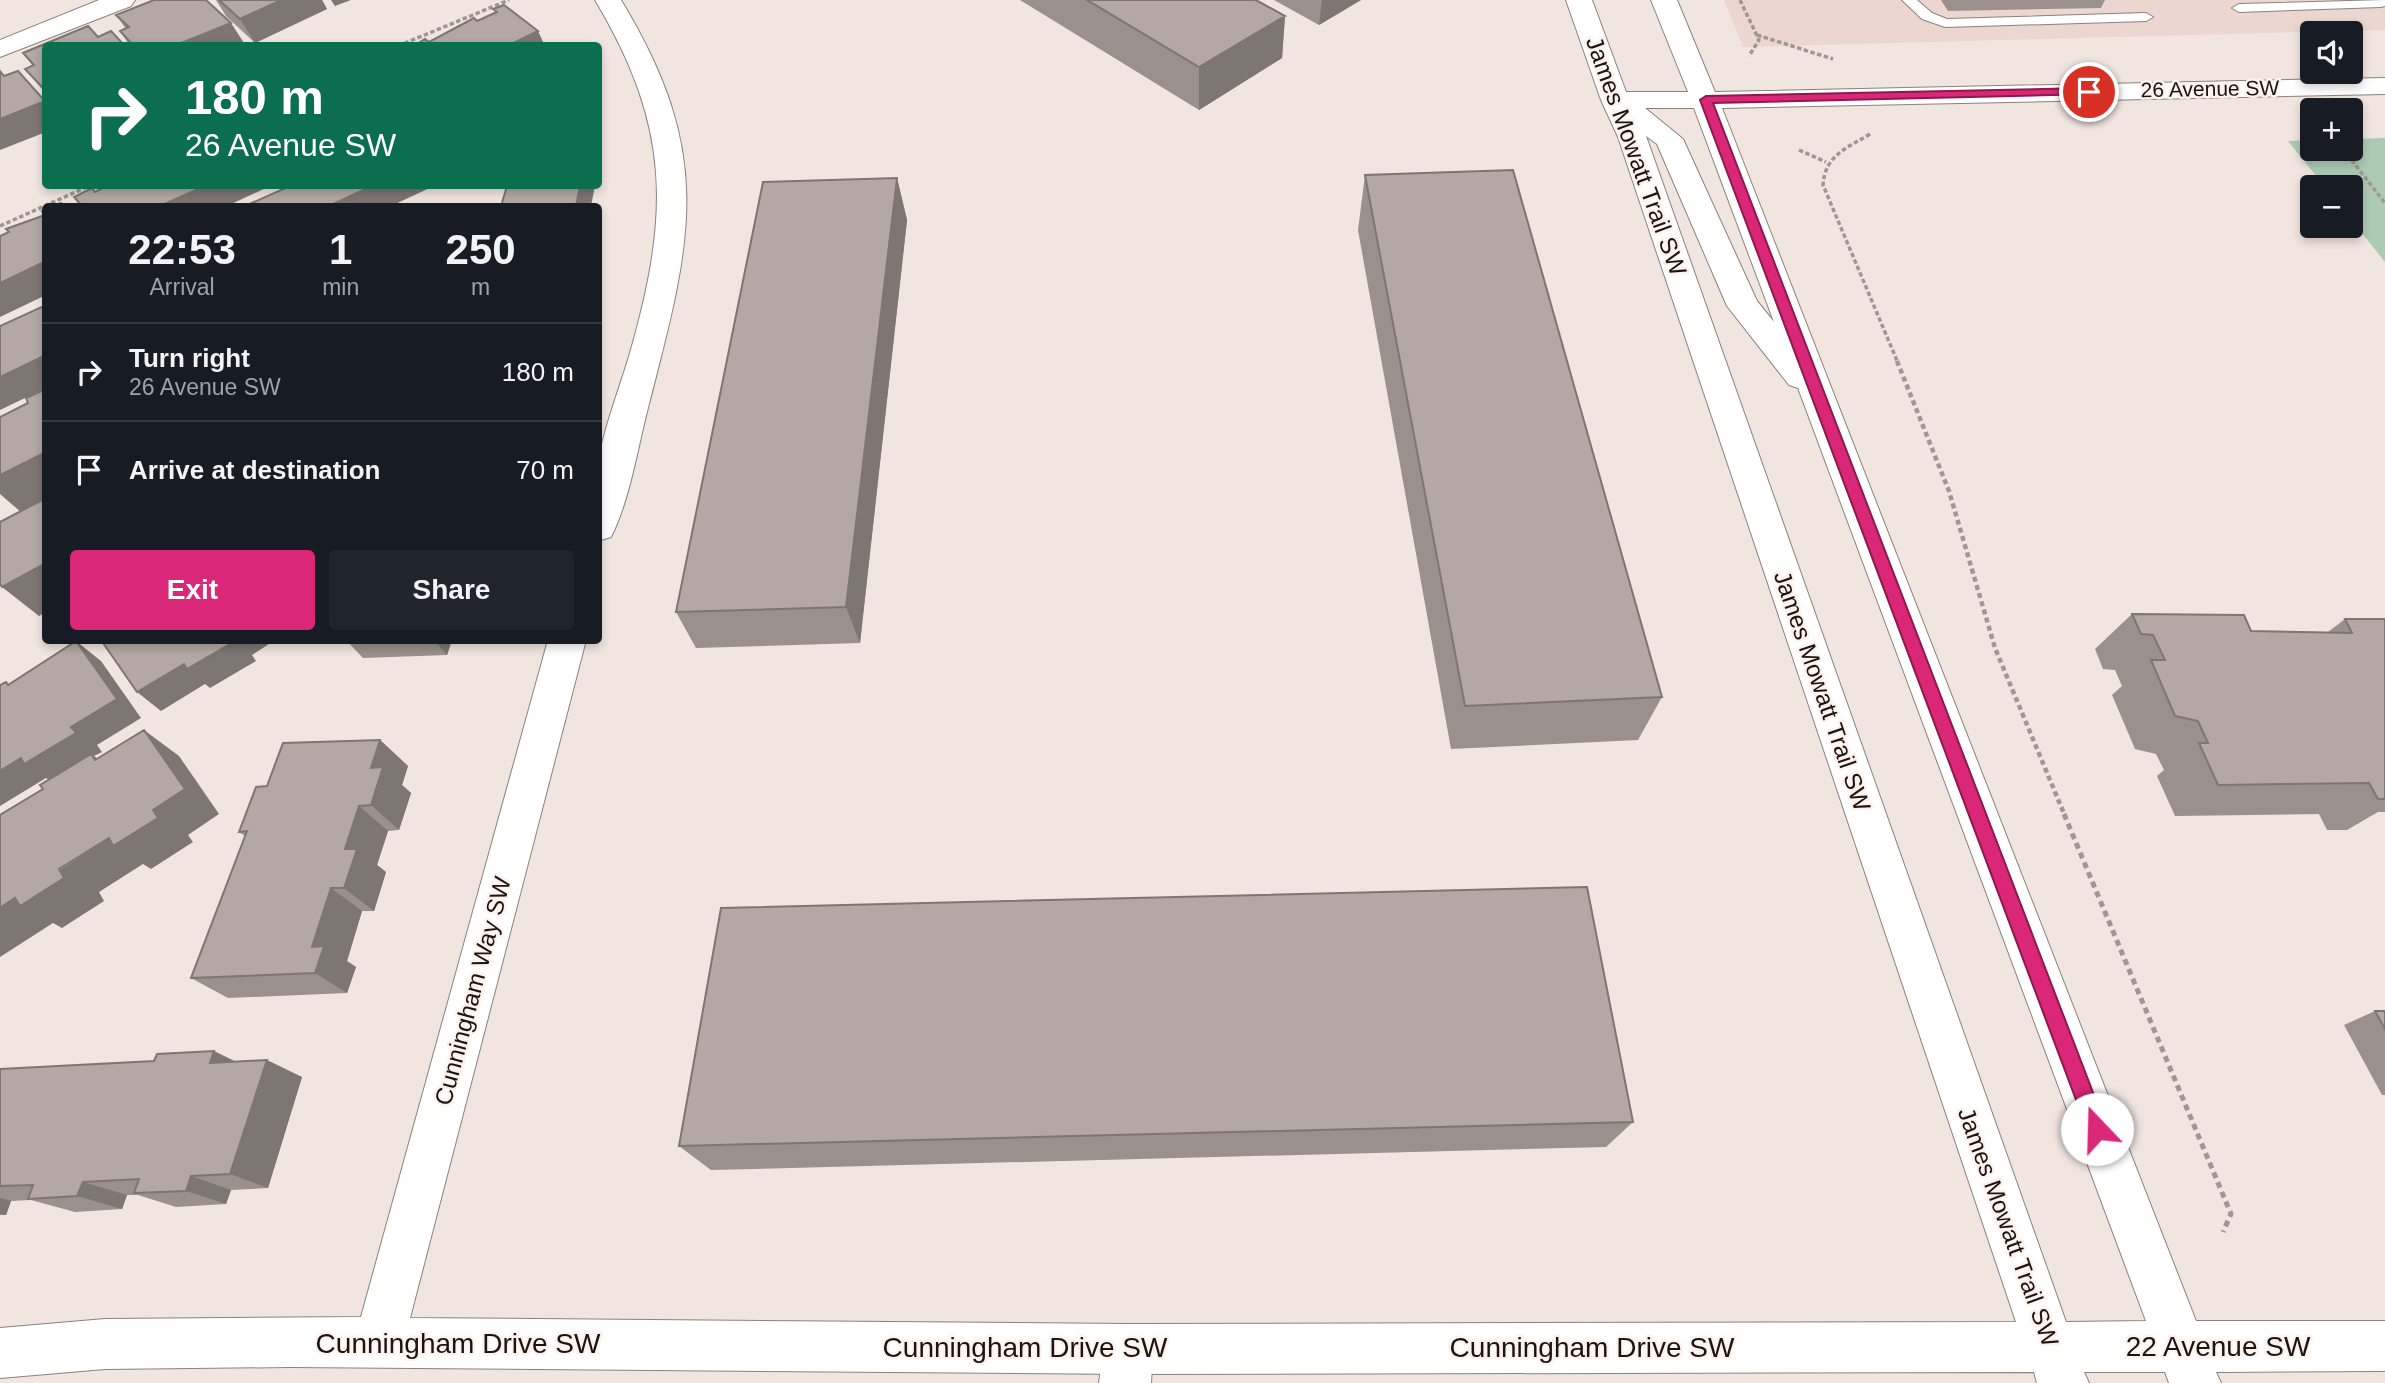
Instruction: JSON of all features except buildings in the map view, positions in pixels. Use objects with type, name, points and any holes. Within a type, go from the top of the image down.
[{"type":"street","points":[[0,49],[122,0]]},
{"type":"street","points":[[602,512],[660,302],[671,245],[670,153],[659,102],[644,62],[608,0]]},
{"type":"street","name":"James Mowatt Trail SW","points":[[1579,0],[1615,100],[1632,137],[2007,1229],[2057,1365]]},
{"type":"street","points":[[1664,0],[1706,100],[2020,932],[2188,1364]]},
{"type":"street","name":"26 Avenue SW","points":[[1615,100],[2385,86]]},
{"type":"street","points":[[1615,100],[1669,139],[1742,306],[1820,400]]},
{"type":"street","name":"Cunningham Way SW","points":[[379,1342],[566,644]]},
{"type":"street","name":"Cunningham Drive SW","points":[[0,1353],[105,1344],[379,1342],[1126,1366],[2057,1365]]},
{"type":"street","name":"22 Avenue SW","points":[[2057,1365],[2188,1364],[2385,1346]]},
{"type":"lane","points":[[1909,0],[1927,16],[1945,23],[2146,16]]},
{"type":"lane","points":[[2240,5],[2381,3],[2378,0]]},
{"type":"path","points":[[408,42],[509,0]]},
{"type":"path","points":[[1740,0],[1759,44],[1749,56]]},
{"type":"path","points":[[1757,35],[1819,54]]},
{"type":"path","points":[[1864,138],[1844,147],[1826,162],[1822,172],[1823,185],[1859,265],[1949,491],[1995,648],[2231,1214],[2223,1231]]},
{"type":"path","points":[[1799,150],[1826,162]]},
{"type":"path","points":[[2352,161],[2385,204]]},
{"type":"path","points":[[51,203],[82,189]]},
{"type":"path","points":[[0,226],[42,207]]},
{"type":"shaded area","points":[[1724,0],[2385,0],[2385,30],[2363,31],[2363,21],[2300,21],[2300,32],[1743,47]]},
{"type":"green space","points":[[2385,138],[2385,262],[2363,234],[2363,175],[2315,175],[2304,161],[2363,161],[2363,139]]},
{"type":"green space","points":[[2300,140],[2300,156],[2288,141]]},
{"type":"route","points":[[2089,92],[1706,100],[2097,1129]]}]
